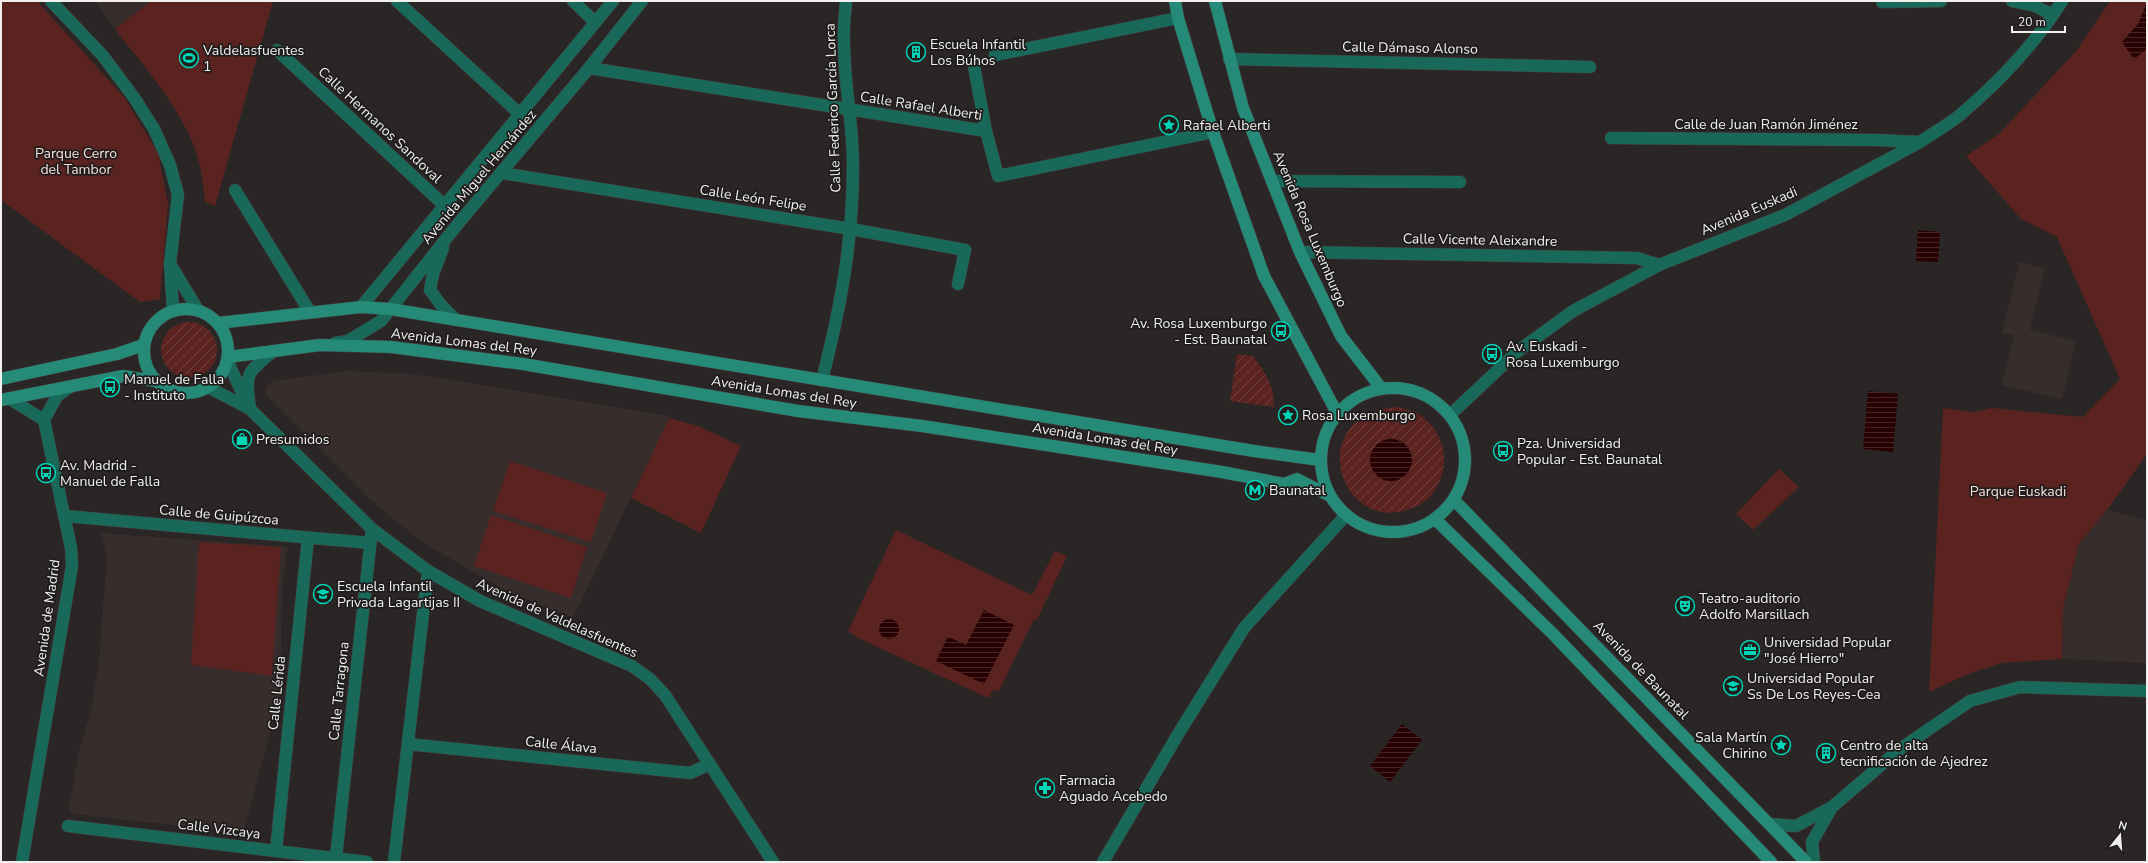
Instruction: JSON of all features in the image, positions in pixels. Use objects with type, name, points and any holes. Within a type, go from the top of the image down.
[{"type":"main road","points":[[1175,1],[1178,18],[1213,132],[1264,276],[1337,413]]},
{"type":"main road","name":"Avenida Rosa Luxemburgo","points":[[1215,1],[1243,108],[1300,252],[1341,336],[1381,388]]},
{"type":"main road","name":"Avenida Lomas del Rey","points":[[218,323],[361,307],[390,309],[1320,460]]},
{"type":"main road","points":[[189,308],[198,310],[218,323],[227,340],[228,359],[219,377],[208,387],[192,393],[178,393],[163,387],[155,381],[145,365],[143,345],[149,328],[159,317],[173,310],[189,308]]},
{"type":"main road","points":[[1,379],[117,354],[143,345]]},
{"type":"main road","name":"Avenida Lomas del Rey","points":[[228,359],[320,345],[391,347],[523,364],[798,411],[929,427],[1222,472],[1284,484],[1297,479],[1330,496]]},
{"type":"main road","points":[[5,399],[123,376],[155,381]]},
{"type":"main road","points":[[1381,388],[1407,389],[1431,398],[1450,415],[1462,435],[1466,458],[1463,480],[1454,500],[1435,519],[1413,529],[1390,532],[1366,527],[1346,515],[1330,496],[1323,479],[1320,460],[1324,435],[1337,413],[1357,396],[1381,388]]},
{"type":"main road","name":"Avenida de Baunatal","points":[[1454,500],[1806,862]]},
{"type":"main road","points":[[1435,519],[1554,635],[1771,862]]},
{"type":"street","points":[[50,1],[103,56],[135,99],[154,128],[170,165],[178,195],[170,264],[173,310]]},
{"type":"street","points":[[397,1],[521,115]]},
{"type":"street","points":[[573,1],[595,22]]},
{"type":"street","name":"Avenida Miguel Hernández","points":[[361,307],[521,115],[613,1]]},
{"type":"street","name":"Avenida Miguel Hernández","points":[[320,345],[348,341],[381,321],[447,238],[589,68],[642,1]]},
{"type":"street","name":"Calle Federico García Lorca","points":[[822,380],[843,289],[851,229],[853,164],[844,44],[846,1]]},
{"type":"street","points":[[1882,2],[1941,1]]},
{"type":"street","points":[[2012,1],[2033,5],[2053,15]]},
{"type":"street","name":"Avenida Euskadi","points":[[1450,415],[1518,352],[1573,311],[1658,265],[1785,215],[1920,142],[1960,115],[2020,58],[2062,1]]},
{"type":"street","points":[[995,55],[1178,18]]},
{"type":"street","name":"Calle Hermanos Sandoval","points":[[277,50],[445,206]]},
{"type":"street","name":"Calle Dámaso Alonso","points":[[1229,59],[1590,66]]},
{"type":"street","points":[[974,61],[986,131]]},
{"type":"street","name":"Calle Rafael Alberti","points":[[589,68],[986,131],[998,176],[1213,132]]},
{"type":"street","name":"Calle de Juan Ramón Jiménez","points":[[1611,138],[1876,140],[1920,142]]},
{"type":"street","name":"Calle León Felipe","points":[[502,173],[851,229],[965,250],[958,284]]},
{"type":"street","points":[[1272,181],[1460,182]]},
{"type":"street","points":[[235,190],[310,312]]},
{"type":"street","points":[[447,238],[433,274],[430,290],[441,305],[456,320]]},
{"type":"street","name":"Calle Vicente Aleixandre","points":[[1300,252],[1637,258],[1658,265]]},
{"type":"street","points":[[170,264],[198,310]]},
{"type":"street","points":[[250,409],[246,379],[255,366],[272,352]]},
{"type":"street","points":[[228,359],[250,409]]},
{"type":"street","points":[[5,399],[44,420],[57,396],[70,387]]},
{"type":"street","points":[[208,387],[250,409]]},
{"type":"street","name":"Avenida de Valdelasfuentes","points":[[250,409],[372,529],[428,571],[480,601],[632,666],[650,679],[678,714],[773,862]]},
{"type":"street","name":"Avenida de Madrid","points":[[22,862],[72,566],[71,548],[65,516],[44,420]]},
{"type":"street","points":[[1103,862],[1180,731],[1244,628],[1346,515]]},
{"type":"street","name":"Calle de Guipúzcoa","points":[[65,516],[370,543]]},
{"type":"street","name":"Calle Tarragona","points":[[336,858],[372,529]]},
{"type":"street","name":"Calle Lérida","points":[[276,851],[308,538]]},
{"type":"street","points":[[394,862],[428,571]]},
{"type":"street","points":[[1770,824],[1796,826],[1832,807],[1900,749],[1970,701],[2020,687],[2147,691]]},
{"type":"street","name":"Calle Álava","points":[[408,744],[690,773],[710,764]]},
{"type":"street","points":[[1814,862],[1812,842],[1832,807]]},
{"type":"street","name":"Calle Vizcaya","points":[[68,826],[367,862]]},
{"type":"shaded area","points":[[95,1],[151,1],[115,29]]},
{"type":"shaded area","points":[[2147,2],[2147,49],[2134,59],[2122,42],[2138,24]]},
{"type":"shaded area","points":[[1918,230],[1940,232],[1938,262],[1916,261]]},
{"type":"shaded area","points":[[2019,262],[2045,268],[2030,330],[2076,341],[2062,399],[2002,385],[2014,335],[2002,333]]},
{"type":"shaded area","points":[[347,371],[413,374],[670,416],[573,618],[501,588],[427,545],[394,520],[370,499],[265,394],[267,386],[273,381]]},
{"type":"shaded area","points":[[1868,391],[1898,394],[1893,452],[1863,449]]},
{"type":"shaded area","points":[[1387,439],[1395,439],[1403,442],[1409,448],[1412,460],[1409,472],[1403,478],[1395,481],[1387,481],[1379,478],[1373,472],[1370,464],[1370,456],[1373,448],[1379,442]]},
{"type":"shaded area","points":[[2107,510],[2147,520],[2147,663],[2062,659],[2063,609],[2079,544]]},
{"type":"shaded area","points":[[101,533],[288,547],[282,582],[281,693],[243,833],[73,814],[69,808],[79,750],[91,711],[99,661],[107,554]]},
{"type":"shaded area","points":[[984,610],[1014,625],[984,684],[936,661],[948,637],[966,645]]},
{"type":"shaded area","points":[[889,619],[896,622],[899,629],[896,636],[889,639],[882,636],[879,629],[882,622]]},
{"type":"shaded area","points":[[1402,724],[1422,740],[1390,782],[1370,766]]},
{"type":"green space","name":"Parque Cerro del Tambor","points":[[1,1],[37,1],[124,97],[158,153],[168,204],[160,299],[140,302],[1,200]]},
{"type":"green space","points":[[151,1],[273,1],[215,206],[205,202],[199,161],[183,122],[156,81],[115,29]]},
{"type":"green space","name":"Parque Euskadi","points":[[2110,1],[2147,1],[2147,454],[2107,510],[2079,544],[2063,609],[2062,659],[2002,663],[1968,674],[1929,692],[1943,408],[1974,412],[1992,408],[2083,417],[2120,379],[2057,237],[2021,219],[1966,156],[1999,134],[2077,50]]},
{"type":"green space","points":[[189,322],[200,324],[209,330],[215,339],[217,350],[215,361],[209,370],[200,376],[189,378],[178,376],[169,370],[163,361],[161,350],[163,339],[169,330],[178,324]]},
{"type":"green space","points":[[1237,354],[1253,356],[1262,368],[1273,392],[1274,407],[1230,401]]},
{"type":"green space","points":[[1397,407],[1413,411],[1425,419],[1434,428],[1440,438],[1443,449],[1443,472],[1439,483],[1432,494],[1420,505],[1404,511],[1380,512],[1361,503],[1347,487],[1340,468],[1341,447],[1350,428],[1368,414]],"holes":[[[1391,438],[1404,443],[1412,455],[1375,474],[1369,461],[1378,443]]]},
{"type":"green space","points":[[669,418],[698,426],[741,446],[701,533],[631,498]]},
{"type":"green space","points":[[510,461],[607,493],[591,542],[493,511]]},
{"type":"green space","points":[[1779,469],[1799,487],[1753,530],[1736,514]]},
{"type":"green space","points":[[491,515],[587,547],[571,598],[474,566]]},
{"type":"green space","points":[[896,530],[1032,595],[1055,551],[1067,556],[1037,620],[1034,619],[999,691],[993,690],[988,698],[858,638],[848,631]],"holes":[[[888,620],[899,629],[897,635],[890,639],[884,637],[882,623]],[[948,637],[966,645],[936,661]]]},
{"type":"green space","points":[[199,542],[281,547],[272,676],[191,665]]},
{"type":"place","name":"Escuela Infantil Los Búhos","points":[[916,52]]},
{"type":"place","name":"Valdelasfuentes 1","points":[[189,58]]},
{"type":"place","name":"Rafael Alberti","points":[[1169,125]]},
{"type":"place","name":"Av. Rosa Luxemburgo - Est. Baunatal","points":[[1281,331]]},
{"type":"place","name":"Av. Euskadi - Rosa Luxemburgo","points":[[1492,354]]},
{"type":"place","name":"Manuel de Falla - Instituto","points":[[110,387]]},
{"type":"place","name":"Rosa Luxemburgo","points":[[1288,415]]},
{"type":"place","name":"Presumidos","points":[[242,439]]},
{"type":"place","name":"Pza. Universidad Popular - Est. Baunatal","points":[[1503,451]]},
{"type":"place","name":"Av. Madrid - Manuel de Falla","points":[[46,473]]},
{"type":"place","name":"Baunatal","points":[[1255,490]]},
{"type":"place","name":"Escuela Infantil Privada Lagartijas II","points":[[323,594]]},
{"type":"place","name":"Teatro-auditorio Adolfo Marsillach","points":[[1685,606]]},
{"type":"place","name":"Universidad Popular \"José Hierro\"","points":[[1750,650]]},
{"type":"place","name":"Universidad Popular Ss De Los Reyes-Cea","points":[[1733,686]]},
{"type":"place","name":"Sala Martín Chirino","points":[[1781,745]]},
{"type":"place","name":"Centro de alta tecnificación de Ajedrez","points":[[1826,753]]},
{"type":"place","name":"Farmacia Aguado Acebedo","points":[[1045,788]]}]
